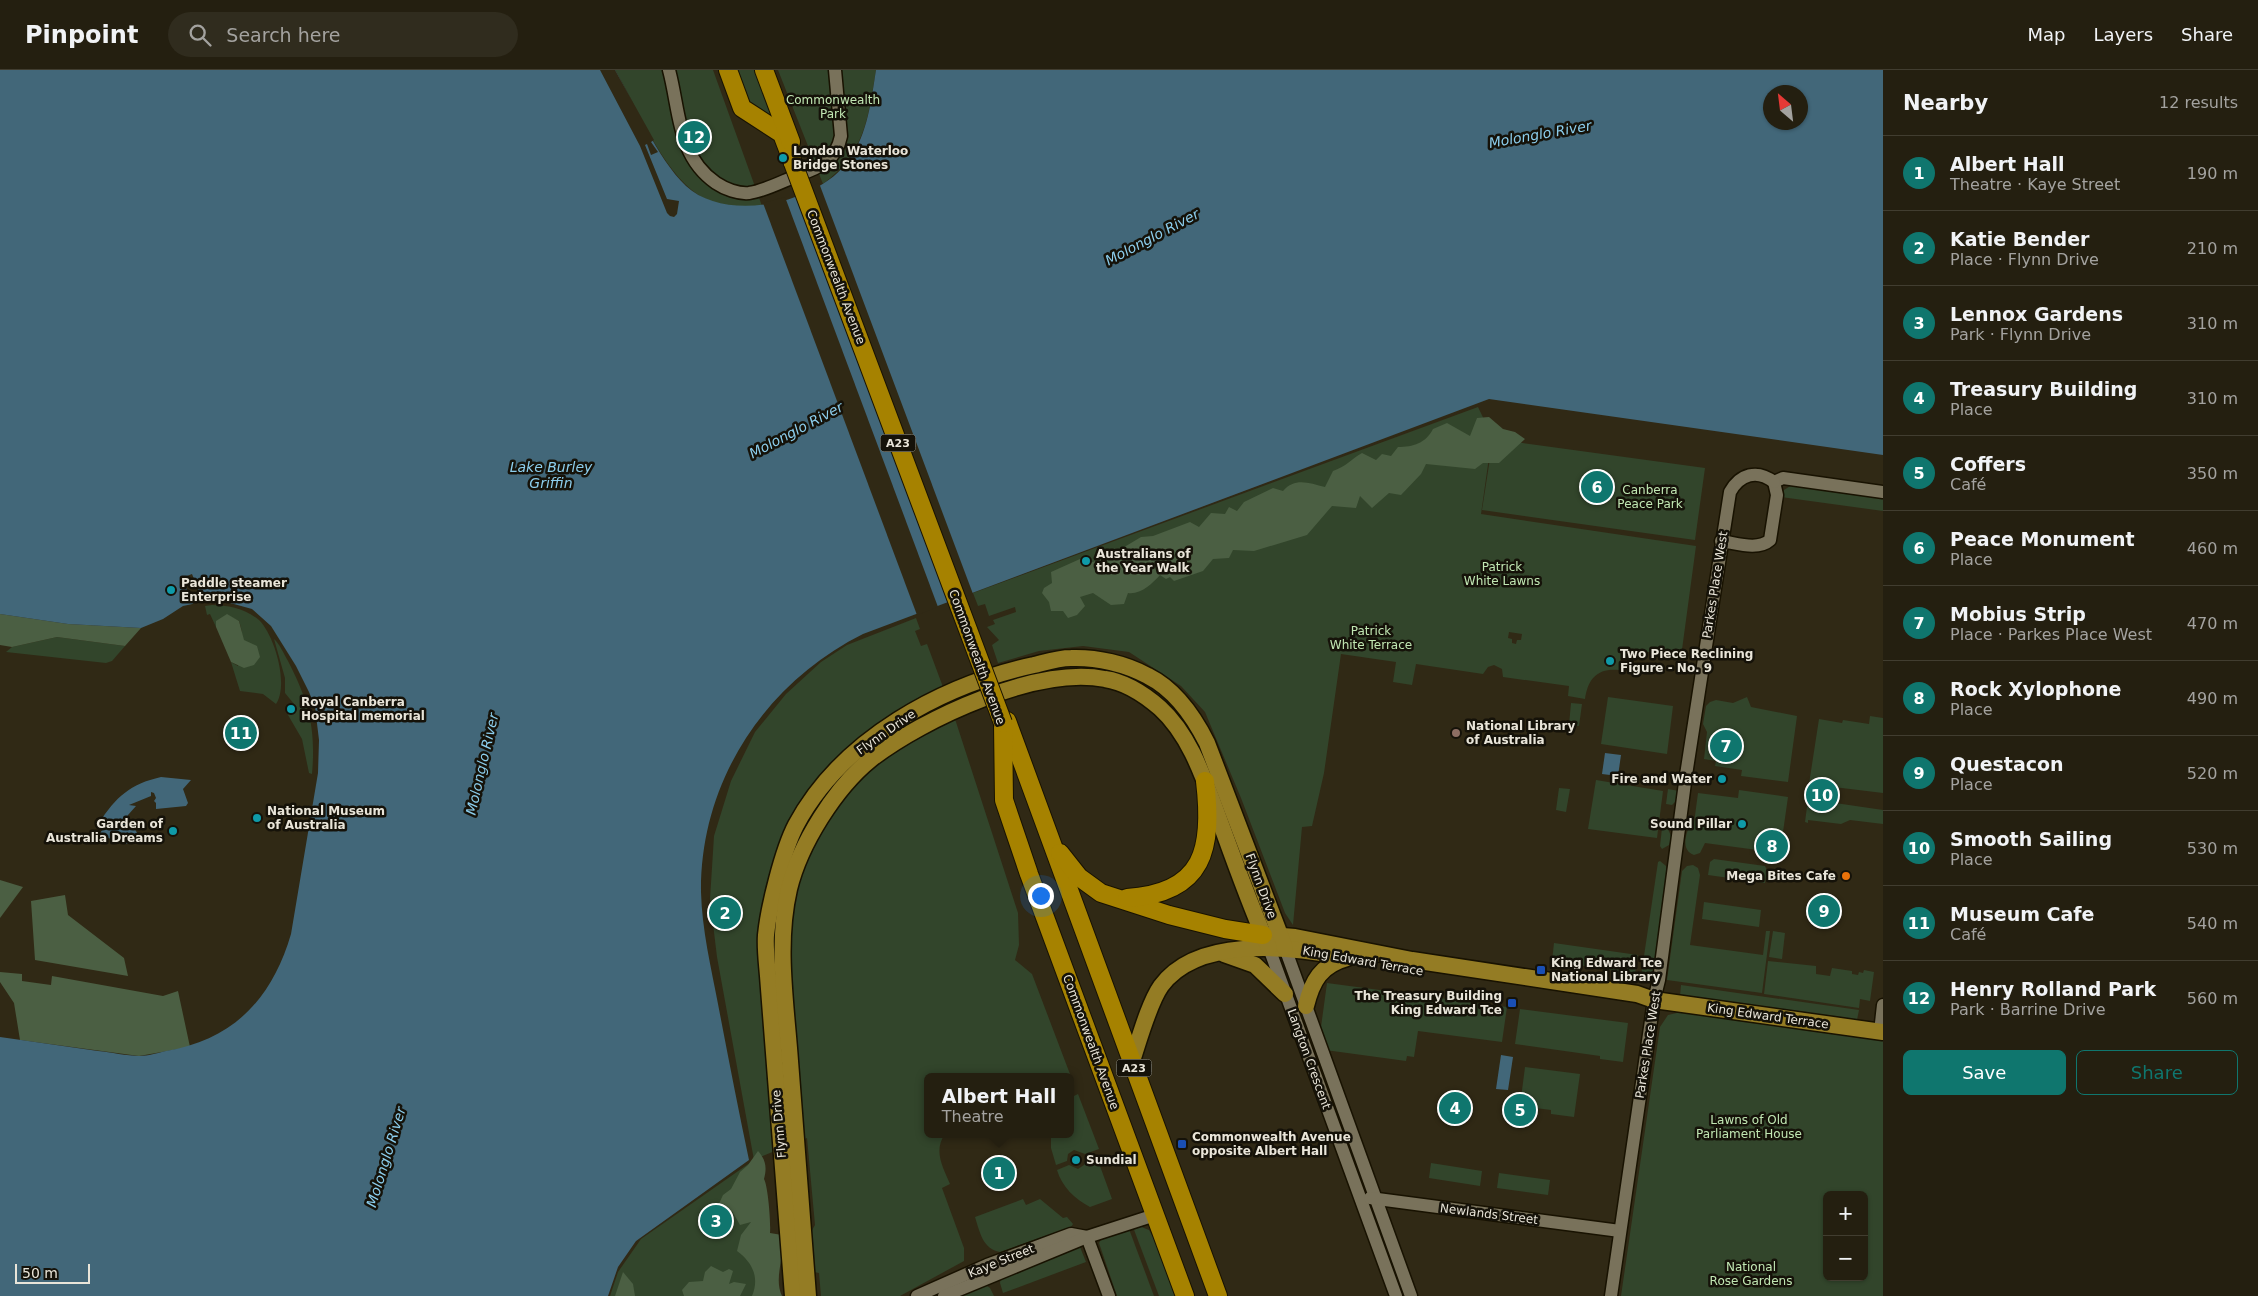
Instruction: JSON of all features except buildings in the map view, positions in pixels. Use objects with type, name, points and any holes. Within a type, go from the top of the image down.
[{"type":"highway","name":"Commonwealth Avenue","points":[[728,70],[742,108],[782,134],[795,162],[968,615],[1005,722],[1004,800],[1032,883],[1185,1296]]},
{"type":"highway","name":"Commonwealth Avenue","points":[[764,70],[795,162],[1132,1061],[1218,1296]]},
{"type":"highway","points":[[1116,898],[1154,896],[1168,891],[1191,873],[1202,856],[1208,833],[1209,814],[1205,781]]},
{"type":"highway","points":[[1049,839],[1083,881],[1101,893],[1274,942]]},
{"type":"main road","name":"Flynn Drive","points":[[793,1296],[766,935],[785,849],[796,825],[828,780],[869,741],[935,699],[974,682],[1017,669],[1070,658],[1092,659],[1130,668],[1149,676],[1181,703],[1196,721],[1207,743],[1274,942]]},
{"type":"main road","name":"Flynn Drive","points":[[808,1296],[783,973],[784,916],[794,870],[807,840],[833,802],[869,761],[938,717],[980,700],[1043,681],[1086,677],[1108,679],[1128,686],[1162,710],[1176,726],[1205,781],[1274,942]]},
{"type":"main road","name":"King Edward Terrace","points":[[1274,942],[1347,958],[1636,1004],[1654,1000]]},
{"type":"main road","name":"King Edward Terrace","points":[[1132,1061],[1161,986],[1187,964],[1220,952],[1274,942],[1412,960],[1637,994],[1654,1000],[1881,1032]]},
{"type":"main road","points":[[1220,952],[1253,964],[1285,994]]},
{"type":"main road","points":[[1306,1006],[1310,989],[1320,972],[1330,964],[1347,958]]},
{"type":"street","points":[[669,70],[682,136],[695,164],[709,178],[722,187],[747,193],[817,168],[831,159],[840,146],[842,136],[835,70]]},
{"type":"street","name":"Parkes Place West","points":[[1611,1296],[1654,1000],[1659,980],[1686,775],[1730,492],[1740,479],[1756,474],[1767,476],[1774,482]]},
{"type":"street","points":[[1721,541],[1758,546],[1770,540],[1777,495],[1774,482],[1783,478],[1883,492]]},
{"type":"street","name":"Langton Crescent","points":[[1274,942],[1285,994],[1396,1296]]},
{"type":"street","name":"Langton Crescent","points":[[1274,942],[1306,1006],[1411,1296]]},
{"type":"street","points":[[1881,1032],[1883,1005]]},
{"type":"street","points":[[1336,1132],[1350,1128]]},
{"type":"street","name":"Newlands Street","points":[[1359,1195],[1376,1199],[1620,1231]]},
{"type":"street","name":"Kaye Street","points":[[944,1296],[1087,1237],[1156,1215]]},
{"type":"street","name":"Kaye Street","points":[[917,1296],[987,1265],[1071,1234],[1087,1237]]},
{"type":"street","points":[[1087,1237],[1109,1296]]},
{"type":"green space","points":[[615,70],[713,70],[762,206],[721,204],[708,200],[693,191],[666,161]]},
{"type":"green space","points":[[736,70],[755,70],[774,122],[758,128]]},
{"type":"green space","name":"Commonwealth Park","points":[[778,70],[876,70],[867,119],[856,147],[848,160],[823,184]]},
{"type":"green space","points":[[1478,407],[1492,436],[1481,514],[1696,546],[1681,657],[1622,648],[1619,670],[1605,671],[1595,676],[1589,685],[1585,699],[1568,696],[1569,686],[1503,677],[1502,669],[1494,665],[1488,667],[1483,674],[1416,664],[1412,685],[1393,682],[1396,662],[1341,654],[1324,773],[1312,826],[1302,827],[1293,925],[1285,913],[1241,798],[1205,712],[1181,686],[1129,652],[1083,646],[1039,651],[998,663],[992,645],[999,640],[987,627],[995,624],[993,620],[1016,612],[1015,607],[989,616],[985,604],[978,606],[973,593]],"holes":[[[1509,632],[1522,634],[1521,640],[1517,640],[1516,644],[1512,643],[1512,639],[1508,638]]]},
{"type":"green space","points":[[1489,417],[1503,429],[1515,432],[1525,439],[1499,463],[1483,463],[1475,469],[1426,464],[1421,474],[1401,495],[1389,493],[1372,508],[1360,496],[1356,508],[1332,506],[1307,535],[1254,551],[1233,550],[1229,558],[1213,559],[1203,571],[1174,581],[1170,577],[1166,579],[1160,575],[1141,591],[1128,593],[1124,604],[1111,605],[1093,593],[1080,597],[1085,606],[1077,615],[1068,618],[1063,611],[1051,611],[1049,602],[1042,593],[1044,588],[1052,583],[1051,572],[1080,559],[1093,562],[1111,555],[1141,537],[1153,536],[1190,522],[1199,527],[1211,513],[1225,514],[1229,507],[1237,511],[1244,502],[1273,488],[1283,491],[1292,484],[1302,482],[1325,487],[1333,471],[1362,453],[1376,460],[1382,454],[1391,456],[1398,447],[1409,446],[1423,441],[1433,429],[1447,423],[1470,436],[1477,418]]},
{"type":"green space","name":"Canberra Peace Park","points":[[1493,439],[1705,468],[1695,540],[1482,510]]},
{"type":"green space","points":[[1792,485],[1883,497],[1883,511],[1781,497],[1784,490]]},
{"type":"green space","points":[[212,605],[243,610],[254,616],[265,627],[275,649],[281,673],[280,696],[276,704],[263,694],[240,691],[231,662],[238,666],[242,649],[241,627],[239,621],[227,615],[217,621],[216,627],[210,614],[207,615],[205,606]]},
{"type":"green space","points":[[0,614],[68,624],[141,628],[125,646],[57,637],[12,647],[0,645]]},
{"type":"green space","points":[[227,614],[239,621],[244,640],[257,646],[260,657],[254,665],[244,668],[231,662],[216,627],[216,621]]},
{"type":"green space","points":[[916,618],[920,629],[915,631],[921,646],[927,644],[956,722],[1018,913],[1019,945],[1015,960],[1032,974],[1070,1073],[924,1073],[924,1138],[942,1138],[939,1153],[950,1184],[942,1188],[964,1248],[964,1261],[900,1296],[821,1296],[819,1273],[814,1272],[811,1232],[815,1225],[807,1138],[760,1157],[773,1296],[610,1296],[618,1272],[641,1239],[754,1160],[717,957],[710,899],[714,836],[731,781],[755,732],[786,694],[821,662],[847,645]]},
{"type":"green space","points":[[57,637],[125,646],[112,661],[106,663],[6,652],[12,647]]},
{"type":"green space","points":[[274,639],[288,661],[306,703],[312,729],[312,774],[309,773],[302,739],[288,715],[294,704],[285,693],[285,678]]},
{"type":"green space","points":[[1608,697],[1673,706],[1667,754],[1601,744]]},
{"type":"green space","points":[[1747,697],[1751,707],[1797,716],[1788,782],[1741,776],[1742,770],[1715,766],[1716,761],[1704,759],[1707,732],[1703,724],[1706,706],[1716,700],[1733,703]]},
{"type":"green space","points":[[1571,703],[1582,704],[1579,726],[1569,725]]},
{"type":"green space","points":[[1870,716],[1883,718],[1883,793],[1809,784],[1819,719],[1842,723],[1843,720],[1869,724]]},
{"type":"green space","points":[[1596,780],[1663,791],[1657,838],[1588,829]]},
{"type":"green space","points":[[1559,788],[1570,789],[1566,812],[1556,810]]},
{"type":"green space","points":[[1668,789],[1679,791],[1677,800],[1672,805],[1666,804]]},
{"type":"green space","points":[[1739,790],[1788,797],[1780,853],[1705,843],[1700,853],[1694,855],[1690,853],[1685,841],[1691,823],[1694,823],[1698,793],[1738,798]]},
{"type":"green space","points":[[1808,799],[1883,810],[1883,824],[1850,820],[1841,824],[1808,820],[1808,823],[1805,822]]},
{"type":"green space","points":[[1662,828],[1668,829],[1672,838],[1669,845],[1662,849],[1660,846]]},
{"type":"green space","points":[[1714,859],[1765,866],[1767,870],[1765,883],[1708,875],[1710,862]]},
{"type":"green space","points":[[1660,861],[1666,866],[1667,875],[1652,977],[1641,976],[1658,862]]},
{"type":"green space","points":[[1693,865],[1698,868],[1700,875],[1690,945],[1763,955],[1766,931],[1770,931],[1762,993],[1667,980],[1682,871],[1687,866]]},
{"type":"green space","points":[[0,880],[23,887],[0,918]]},
{"type":"green space","points":[[65,895],[68,915],[124,958],[128,976],[35,960],[31,901]]},
{"type":"green space","points":[[1704,902],[1761,910],[1759,927],[1702,919]]},
{"type":"green space","points":[[1773,931],[1785,933],[1782,959],[1769,957]]},
{"type":"green space","points":[[1554,943],[1638,955],[1635,974],[1552,961]]},
{"type":"green space","points":[[1768,961],[1816,966],[1816,974],[1830,976],[1832,968],[1852,971],[1852,974],[1858,975],[1859,972],[1863,973],[1864,970],[1874,972],[1870,1001],[1860,999],[1859,1008],[1764,994]]},
{"type":"green space","points":[[0,972],[22,974],[22,981],[51,985],[52,976],[163,996],[178,991],[190,1047],[139,1056],[20,1040],[14,1003],[0,982]]},
{"type":"green space","points":[[1327,983],[1507,1007],[1502,1042],[1418,1031],[1414,1057],[1407,1056],[1406,1061],[1318,1049]]},
{"type":"green space","points":[[1681,985],[1859,1010],[1857,1020],[1680,996]]},
{"type":"green space","points":[[1520,1009],[1628,1023],[1623,1062],[1600,1059],[1600,1056],[1515,1044]]},
{"type":"green space","name":"Lawns of Old Parliament House","points":[[1681,1012],[1883,1041],[1883,1296],[1621,1296],[1660,1027],[1668,1015]]},
{"type":"green space","points":[[1525,1067],[1580,1074],[1574,1117],[1551,1114],[1551,1110],[1520,1106]]},
{"type":"green space","points":[[1078,1094],[1099,1149],[1085,1154],[1074,1150],[1068,1154],[1067,1161],[1056,1165],[1051,1148],[1051,1138],[1074,1138],[1074,1096]]},
{"type":"green space","points":[[758,1151],[765,1164],[764,1179],[769,1205],[770,1233],[782,1235],[783,1243],[779,1281],[782,1296],[752,1296],[755,1283],[753,1270],[747,1260],[737,1251],[741,1235],[751,1222],[740,1225],[732,1211],[724,1227],[711,1221],[723,1195],[731,1189],[740,1172],[748,1165]]},
{"type":"green space","points":[[1096,1155],[1112,1199],[1090,1207],[1070,1192],[1062,1182],[1057,1170],[1069,1165],[1078,1169],[1084,1165],[1086,1159]]},
{"type":"green space","points":[[1431,1163],[1482,1171],[1480,1186],[1429,1178]]},
{"type":"green space","points":[[1499,1173],[1550,1180],[1548,1195],[1497,1188]]},
{"type":"green space","points":[[1023,1199],[1026,1205],[1040,1199],[1063,1218],[1067,1217],[1073,1224],[1071,1227],[1000,1252],[990,1248],[983,1239],[975,1217]]},
{"type":"green space","points":[[1139,1226],[1149,1230],[1153,1237],[1175,1296],[1159,1296],[1133,1227]]},
{"type":"green space","points":[[1129,1229],[1154,1296],[1117,1296],[1099,1243],[1102,1238]]},
{"type":"green space","points":[[1080,1247],[1086,1262],[1003,1293],[1000,1283],[1001,1277]]},
{"type":"green space","points":[[711,1266],[723,1272],[729,1269],[733,1271],[729,1284],[734,1282],[746,1284],[740,1296],[684,1296],[682,1290],[689,1282],[703,1281],[705,1272]]},
{"type":"green space","points":[[623,1272],[633,1284],[635,1296],[615,1296]]},
{"type":"green space","points":[[984,1284],[990,1288],[994,1296],[950,1296]]},
{"type":"water","name":"Lake Burley Griffin","points":[[0,70],[615,70],[665,161],[686,186],[704,198],[725,204],[748,206],[772,203],[795,197],[817,188],[835,175],[849,160],[861,139],[868,116],[876,70],[1883,70],[1883,455],[1489,399],[863,634],[828,655],[796,679],[768,708],[745,740],[726,775],[712,812],[704,851],[701,892],[705,934],[749,1160],[636,1241],[618,1267],[608,1296],[0,1296],[0,1037],[124,1055],[143,1056],[190,1045],[211,1037],[230,1026],[246,1013],[261,997],[273,978],[291,934],[318,773],[319,740],[315,707],[309,692],[296,666],[271,626],[252,609],[223,601],[211,600],[183,606],[163,619],[141,628],[68,624],[0,614]]},
{"type":"water","points":[[1597,481],[1603,487],[1597,493],[1591,487]]},
{"type":"water","points":[[1605,753],[1621,755],[1618,776],[1602,774]]},
{"type":"water","points":[[161,777],[191,780],[183,789],[188,803],[186,806],[156,809],[154,801],[156,798],[154,793],[151,792],[151,796],[129,805],[136,806],[128,815],[129,827],[132,826],[142,839],[137,841],[129,835],[127,844],[99,835],[104,827],[99,823],[118,799],[141,783]]},
{"type":"water","points":[[1501,1055],[1513,1057],[1508,1090],[1496,1089]]},
{"type":"pier","points":[[600,70],[615,70],[654,140],[651,142],[658,152],[651,155],[647,144],[645,145],[667,199],[679,201],[677,214],[674,217],[667,213],[640,146]]},
{"type":"pier","points":[[819,183],[973,594],[952,602],[799,191]]},
{"type":"pier","points":[[785,197],[938,607],[917,615],[763,203]]},
{"type":"pier","points":[[192,574],[204,604],[194,606],[182,578]]},
{"type":"place","name":"Henry Rolland Park","points":[[694,137]]},
{"type":"place","name":"London Waterloo Bridge Stones","points":[[783,158]]},
{"type":"place","name":"Peace Monument","points":[[1597,487]]},
{"type":"place","name":"Australians of the Year Walk","points":[[1086,561]]},
{"type":"place","name":"Paddle steamer Enterprise","points":[[171,590]]},
{"type":"place","name":"Two Piece Reclining Figure - No. 9","points":[[1610,661]]},
{"type":"place","name":"Royal Canberra Hospital memorial","points":[[291,709]]},
{"type":"place","name":"Museum Cafe","points":[[241,733]]},
{"type":"place","name":"National Library of Australia","points":[[1456,733]]},
{"type":"place","name":"Mobius Strip","points":[[1726,746]]},
{"type":"place","name":"Fire and Water","points":[[1722,779]]},
{"type":"place","name":"Smooth Sailing","points":[[1822,795]]},
{"type":"place","name":"National Museum of Australia","points":[[257,818]]},
{"type":"place","name":"Sound Pillar","points":[[1742,824]]},
{"type":"place","name":"Garden of Australia Dreams","points":[[173,831]]},
{"type":"place","name":"Rock Xylophone","points":[[1772,846]]},
{"type":"place","name":"Mega Bites Cafe","points":[[1846,876]]},
{"type":"place","name":"Questacon","points":[[1824,911]]},
{"type":"place","name":"Katie Bender","points":[[725,913]]},
{"type":"place","name":"King Edward Tce National Library","points":[[1541,970]]},
{"type":"place","name":"The Treasury Building King Edward Tce","points":[[1512,1003]]},
{"type":"place","name":"Treasury Building","points":[[1455,1108]]},
{"type":"place","name":"Coffers","points":[[1520,1110]]},
{"type":"place","name":"Commonwealth Avenue opposite Albert Hall","points":[[1182,1144]]},
{"type":"place","name":"Sundial","points":[[1076,1160]]},
{"type":"place","name":"Albert Hall","points":[[999,1173]]},
{"type":"place","name":"Lennox Gardens","points":[[716,1221]]},
{"type":"water label","name":"Molonglo River","points":[[1540,134]]},
{"type":"water label","name":"Molonglo River","points":[[1152,237]]},
{"type":"water label","name":"Molonglo River","points":[[796,430]]},
{"type":"water label","name":"Molonglo River","points":[[482,764]]},
{"type":"water label","name":"Molonglo River","points":[[386,1157]]},
{"type":"park label","name":"Patrick White Lawns","points":[[1502,574]]},
{"type":"park label","name":"Patrick White Terrace","points":[[1371,638]]},
{"type":"park label","name":"National Rose Gardens","points":[[1751,1274]]}]
